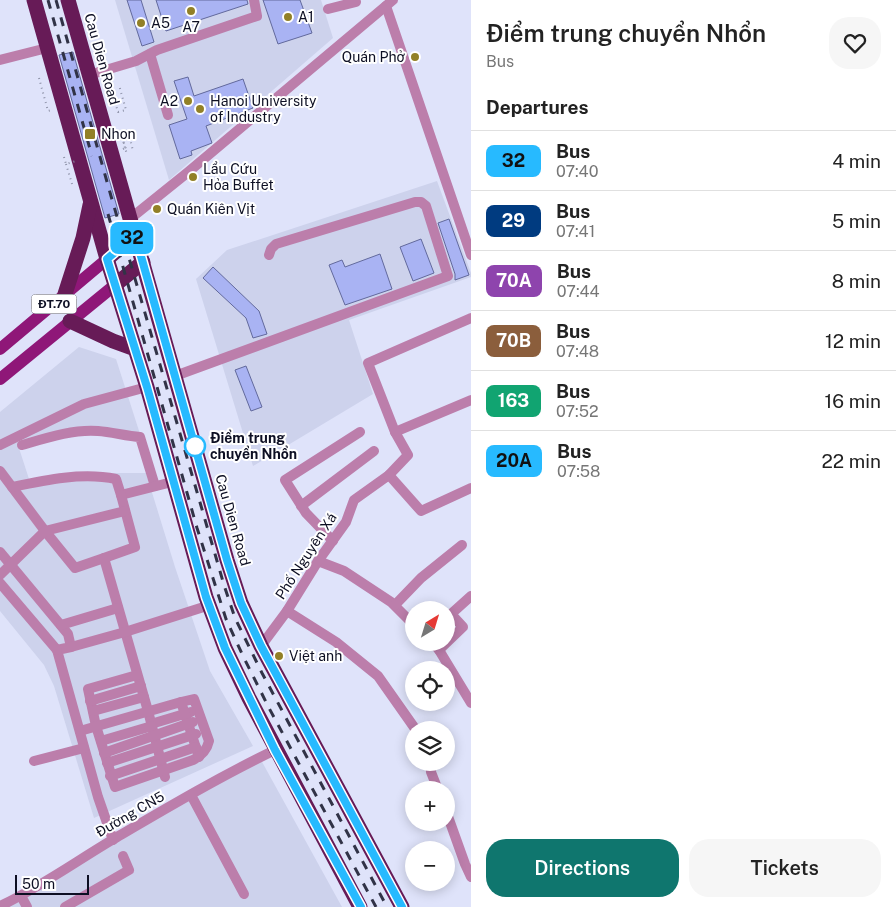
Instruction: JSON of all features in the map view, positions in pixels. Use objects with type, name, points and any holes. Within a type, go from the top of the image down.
[{"type":"highway","points":[[34,0],[107,259],[147,387],[172,482],[206,597],[225,648],[275,750],[360,907]]},
{"type":"highway","name":"Cau Dien Road","points":[[68,0],[227,560],[241,603],[261,646],[402,907]]},
{"type":"highway","points":[[65,294],[83,238],[91,202]]},
{"type":"highway","name":"ĐT.70","points":[[107,259],[135,235]]},
{"type":"highway","name":"ĐT.70","points":[[115,285],[143,262]]},
{"type":"highway","points":[[70,321],[135,349]]},
{"type":"main road","name":"ĐT.70","points":[[0,349],[107,259]]},
{"type":"main road","name":"ĐT.70","points":[[0,379],[115,285]]},
{"type":"street","points":[[89,75],[136,61],[157,50],[257,16],[254,0]]},
{"type":"street","points":[[328,9],[356,2],[355,0]]},
{"type":"street","points":[[131,218],[390,3],[467,232],[471,255]]},
{"type":"street","points":[[0,60],[47,48]]},
{"type":"street","points":[[150,54],[168,115]]},
{"type":"street","points":[[175,376],[448,276],[426,206],[421,202],[415,202],[276,244],[271,249],[269,255]]},
{"type":"street","points":[[471,318],[368,363],[395,432],[471,400]]},
{"type":"street","points":[[0,445],[84,404],[147,387]]},
{"type":"street","points":[[22,445],[43,438],[82,431],[99,431],[140,437],[156,486]]},
{"type":"street","points":[[333,541],[306,513],[285,480],[360,432]]},
{"type":"street","name":"Phố Nguyên Xá","points":[[261,646],[287,611],[318,561],[346,522],[354,500],[389,475],[408,454],[395,432]]},
{"type":"street","points":[[301,506],[374,451]]},
{"type":"street","points":[[0,471],[12,487],[45,531],[75,568],[135,547],[116,479],[107,477],[74,477],[12,487]]},
{"type":"street","points":[[389,475],[421,511],[471,488]]},
{"type":"street","points":[[121,495],[172,482]]},
{"type":"street","points":[[0,575],[45,531],[125,511]]},
{"type":"street","points":[[394,605],[421,578],[462,545]]},
{"type":"street","points":[[0,552],[68,634],[71,647]]},
{"type":"street","points":[[104,558],[164,774]]},
{"type":"street","points":[[318,561],[344,571],[394,605],[405,616]]},
{"type":"street","points":[[0,583],[57,650],[84,748],[113,840]]},
{"type":"street","points":[[455,610],[471,596]]},
{"type":"street","points":[[57,650],[125,632],[210,605]]},
{"type":"street","points":[[61,625],[118,608]]},
{"type":"street","points":[[287,611],[336,642],[378,676],[410,721]]},
{"type":"street","points":[[455,618],[463,627],[455,632]]},
{"type":"street","points":[[438,651],[471,703]]},
{"type":"street","points":[[137,674],[88,690],[100,741],[115,787],[164,774],[193,760],[198,752]]},
{"type":"street","points":[[92,706],[140,686]]},
{"type":"street","points":[[92,706],[144,697]]},
{"type":"street","points":[[80,731],[194,699],[209,741],[208,747],[198,752],[160,758],[110,776]]},
{"type":"street","points":[[181,702],[198,752]]},
{"type":"street","points":[[100,741],[200,714]]},
{"type":"street","points":[[105,758],[152,728]]},
{"type":"street","points":[[105,758],[157,747],[205,730]]},
{"type":"street","points":[[34,761],[84,748]]},
{"type":"street","name":"Đường CN5","points":[[0,906],[21,896],[232,771],[275,750]]},
{"type":"street","points":[[191,795],[244,894]]},
{"type":"street","points":[[453,831],[471,877]]},
{"type":"street","points":[[65,907],[129,870],[122,856]]},
{"type":"street","points":[[21,896],[27,907]]},
{"type":"path","points":[[39,78],[48,111]]},
{"type":"path","points":[[112,92],[118,112],[126,110],[119,85]]},
{"type":"path","points":[[122,138],[127,154],[121,132],[128,130],[133,151]]},
{"type":"path","points":[[64,157],[73,186]]},
{"type":"path","points":[[66,164],[76,160]]},
{"type":"shaded area","name":"Hanoi University of Industry","points":[[115,0],[321,0],[333,38],[169,180]]},
{"type":"shaded area","points":[[437,181],[471,277],[349,320],[373,394],[253,466],[196,279],[227,250]]},
{"type":"shaded area","points":[[79,347],[116,359],[140,434],[96,429],[18,445],[29,479],[87,473],[146,473],[210,671],[253,746],[94,818],[54,686],[44,665],[0,611],[0,412]]},
{"type":"shaded area","points":[[261,760],[342,907],[8,907],[223,779]]},
{"type":"building","name":"A5","points":[[127,0],[141,0],[154,42],[142,46]]},
{"type":"building","name":"A7","points":[[156,0],[247,0],[248,4],[166,31]]},
{"type":"building","name":"A1","points":[[263,0],[300,0],[312,33],[278,44]]},
{"type":"building","points":[[73,52],[119,214],[105,218],[59,55]]},
{"type":"building","points":[[188,77],[194,96],[243,79],[253,108],[206,126],[212,143],[191,151],[192,155],[180,159],[169,125],[187,119],[174,81]]},
{"type":"building","points":[[449,219],[469,275],[455,280],[455,274],[438,223]]},
{"type":"building","points":[[421,239],[434,273],[413,281],[400,247]]},
{"type":"building","points":[[380,254],[392,289],[345,305],[329,265],[342,260],[345,267]]},
{"type":"building","points":[[213,267],[259,311],[267,334],[253,338],[246,318],[203,278]]},
{"type":"building","points":[[246,366],[262,407],[251,411],[235,370]]},
{"type":"railway","points":[[48,0],[92,156]]},
{"type":"railway","points":[[56,0],[111,196],[235,618],[262,673],[387,907]]},
{"type":"railway","points":[[108,214],[197,528],[226,619],[269,708],[376,907]]},
{"type":"bus line","name":"32","points":[[361,907],[275,750],[225,648],[206,597],[172,482],[147,387],[107,259],[135,235],[227,560],[241,603],[261,646],[402,907]]},
{"type":"place","name":"A7","points":[[191,11]]},
{"type":"place","name":"A1","points":[[288,17]]},
{"type":"place","name":"A5","points":[[141,23]]},
{"type":"place","name":"Quán Phở","points":[[415,57]]},
{"type":"place","name":"A2","points":[[188,101]]},
{"type":"place","name":"Hanoi University of Industry","points":[[200,109]]},
{"type":"place","name":"Nhon","points":[[90,134]]},
{"type":"place","name":"Lẩu Cứu Hỏa Buffet","points":[[193,177]]},
{"type":"place","name":"Quán Kiên Vịt","points":[[157,209]]},
{"type":"place","name":"Điểm trung chuyển Nhổn","points":[[195,446]]},
{"type":"place","name":"Việt anh","points":[[279,656]]}]
